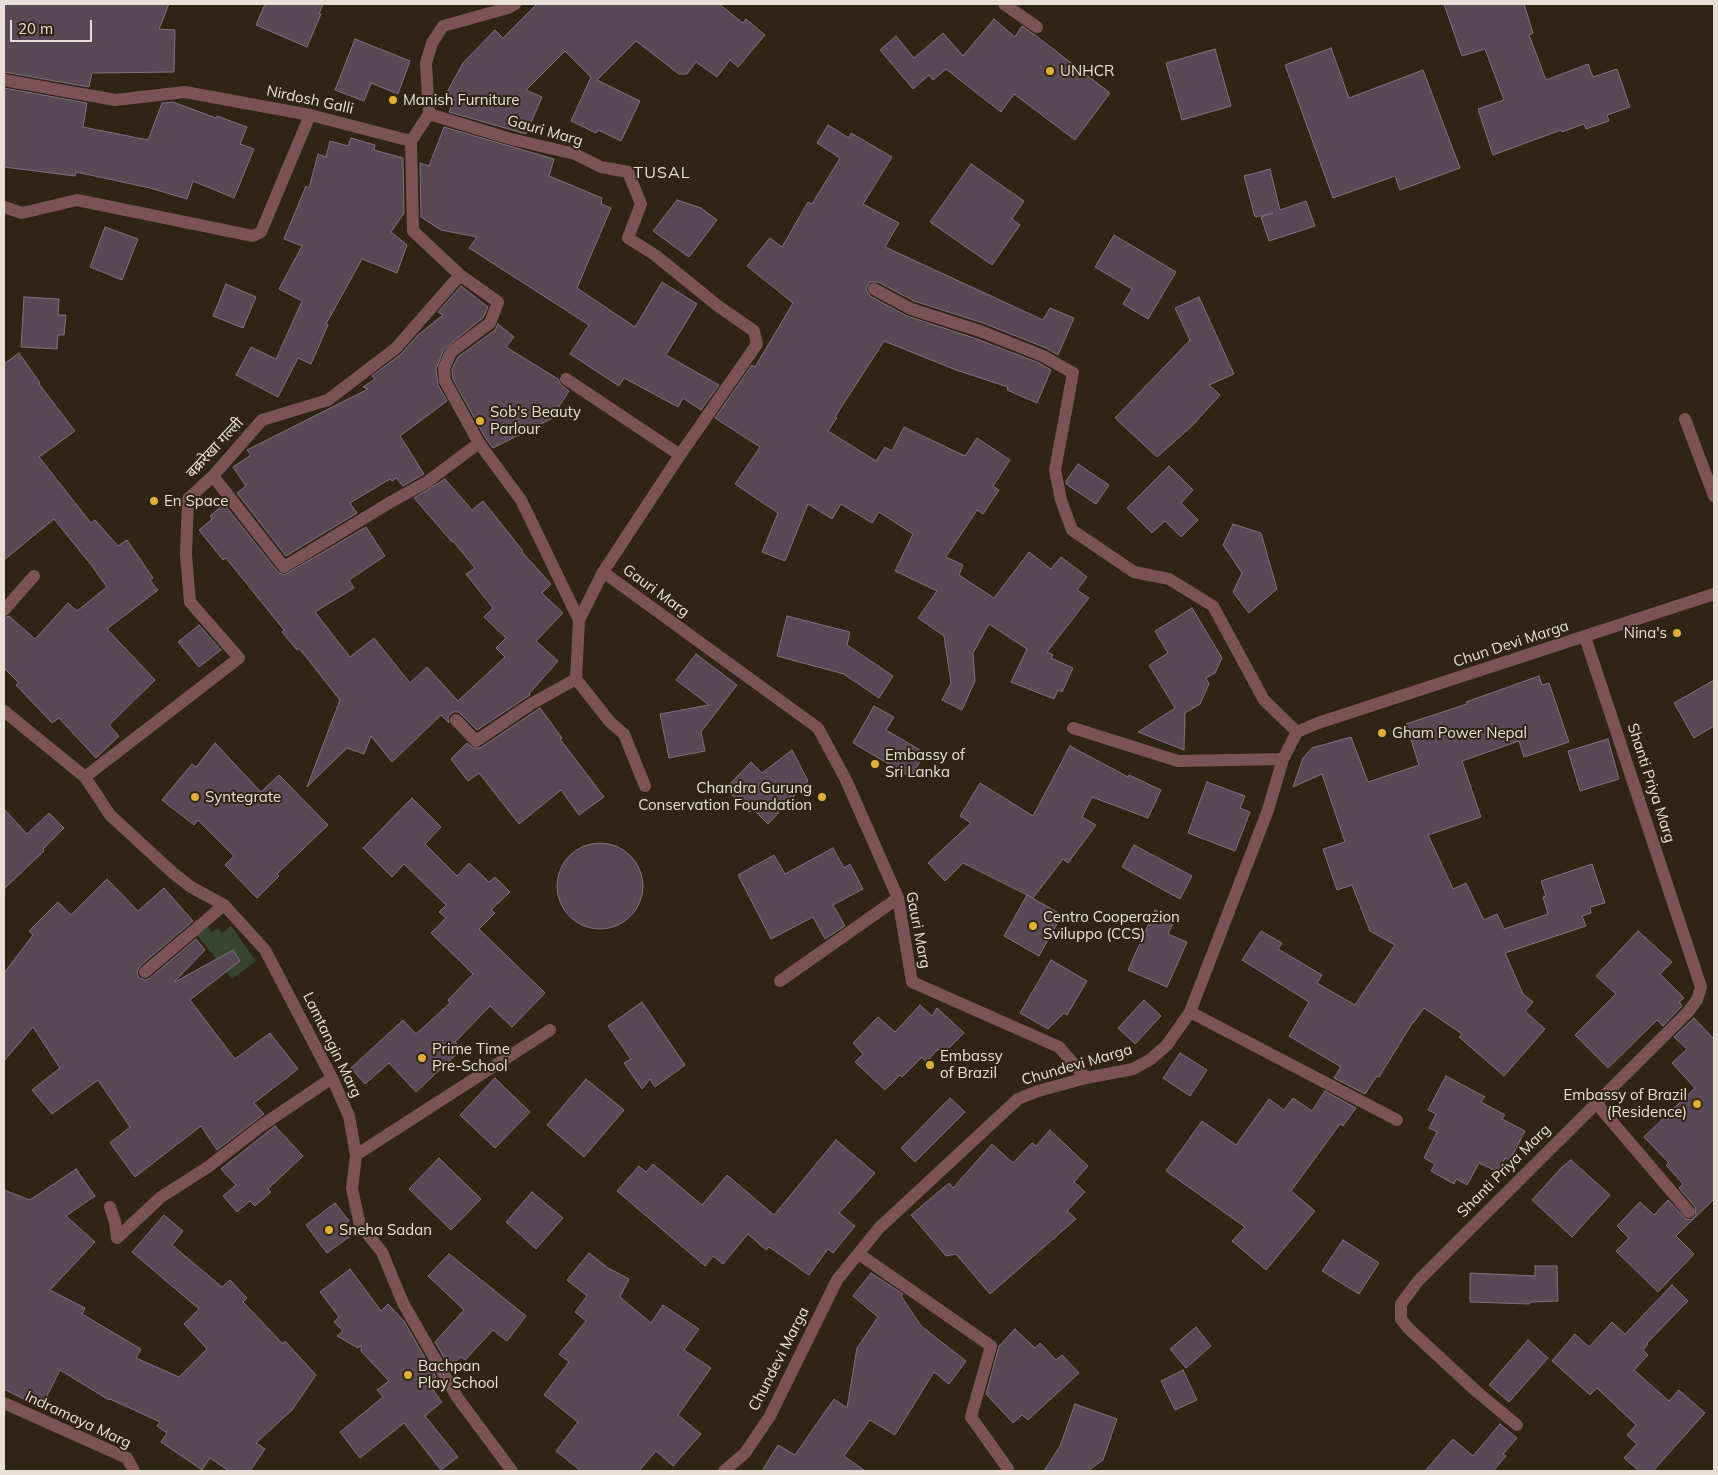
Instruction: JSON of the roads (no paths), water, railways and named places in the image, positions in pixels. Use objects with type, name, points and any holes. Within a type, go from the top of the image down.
[{"type":"street","points":[[515,4],[508,8],[443,26],[432,43],[426,63],[429,114],[411,141],[413,231],[460,275],[498,302],[490,323],[451,352],[444,368],[444,382],[479,444],[521,500],[579,620]]},
{"type":"street","points":[[1004,4],[1037,27]]},
{"type":"street","name":"Nirdosh Galli","points":[[4,80],[115,100],[184,92],[310,115],[411,141]]},
{"type":"street","name":"Gauri Marg","points":[[429,114],[511,139],[575,154],[601,167],[628,172],[641,204],[628,238],[654,255],[718,306],[754,331],[757,344],[680,455],[603,572],[818,728],[846,780],[898,898],[912,982],[1059,1047],[1086,1078]]},
{"type":"street","points":[[4,208],[22,213],[77,200],[253,236],[261,232],[310,115]]},
{"type":"street","name":"बक्ररेखा गल्ली","points":[[85,777],[239,658],[190,602],[186,555],[188,499],[213,476],[262,420],[328,400],[396,348],[460,275]]},
{"type":"street","points":[[874,290],[910,309],[980,330],[1043,356],[1074,373],[1055,470],[1061,500],[1072,530],[1134,572],[1169,579],[1213,606],[1264,700],[1297,732]]},
{"type":"street","points":[[566,379],[680,455]]},
{"type":"street","points":[[1685,419],[1714,496]]},
{"type":"street","points":[[213,476],[284,568],[389,503],[427,482],[479,444]]},
{"type":"street","points":[[603,572],[579,620],[576,678],[610,722],[624,734],[645,786]]},
{"type":"street","points":[[4,610],[34,576]]},
{"type":"street","name":"Chun Devi Marga","points":[[1297,732],[1318,723],[1714,594]]},
{"type":"street","name":"Shanti Priya Marg","points":[[1516,1425],[1408,1328],[1401,1319],[1401,1304],[1418,1281],[1688,1012],[1696,1000],[1701,987],[1585,637]]},
{"type":"street","points":[[456,720],[476,741],[576,678]]},
{"type":"street","name":"Lamtangin Marg","points":[[4,711],[85,777],[110,815],[151,854],[192,887],[224,905],[265,950],[332,1078],[349,1116],[356,1155],[352,1189],[360,1225],[382,1252],[403,1303],[456,1397],[512,1471]]},
{"type":"street","points":[[1074,728],[1178,761],[1283,759]]},
{"type":"street","name":"Chundevi Marga","points":[[724,1471],[745,1452],[770,1416],[837,1280],[879,1228],[1018,1099],[1038,1091],[1086,1078],[1133,1069],[1151,1059],[1167,1045],[1190,1012],[1268,810],[1283,759],[1297,732]]},
{"type":"street","points":[[780,980],[898,898]]},
{"type":"street","points":[[145,972],[224,905]]},
{"type":"street","points":[[1190,1012],[1397,1120]]},
{"type":"street","points":[[356,1155],[550,1030]]},
{"type":"street","points":[[110,1207],[115,1222],[116,1238],[161,1197],[208,1168],[261,1126],[332,1078]]},
{"type":"street","points":[[1596,1103],[1689,1212]]},
{"type":"street","points":[[858,1254],[991,1346],[971,1417],[1008,1469]]},
{"type":"street","name":"Indramaya Marg","points":[[4,1403],[127,1458],[134,1471]]},
{"type":"place","name":"UNHCR","points":[[1050,71]]},
{"type":"place","name":"Manish Furniture","points":[[393,100]]},
{"type":"place","name":"Sob's Beauty Parlour","points":[[480,421]]},
{"type":"place","name":"En Space","points":[[154,501]]},
{"type":"place","name":"Nina's","points":[[1677,633]]},
{"type":"place","name":"Gham Power Nepal","points":[[1382,733]]},
{"type":"place","name":"Embassy of Sri Lanka","points":[[875,764]]},
{"type":"place","name":"Syntegrate","points":[[195,797]]},
{"type":"place","name":"Chandra Gurung Conservation Foundation","points":[[822,797]]},
{"type":"place","name":"Centro Cooperazion Sviluppo (CCS)","points":[[1033,926]]},
{"type":"place","name":"Prime Time Pre-School","points":[[422,1058]]},
{"type":"place","name":"Embassy of Brazil","points":[[930,1065]]},
{"type":"place","name":"Embassy of Brazil (Residence)","points":[[1697,1104]]},
{"type":"place","name":"Sneha Sadan","points":[[329,1230]]},
{"type":"place","name":"Bachpan Play School","points":[[408,1375]]},
{"type":"district","name":"TUSAL","points":[[662,173]]}]
